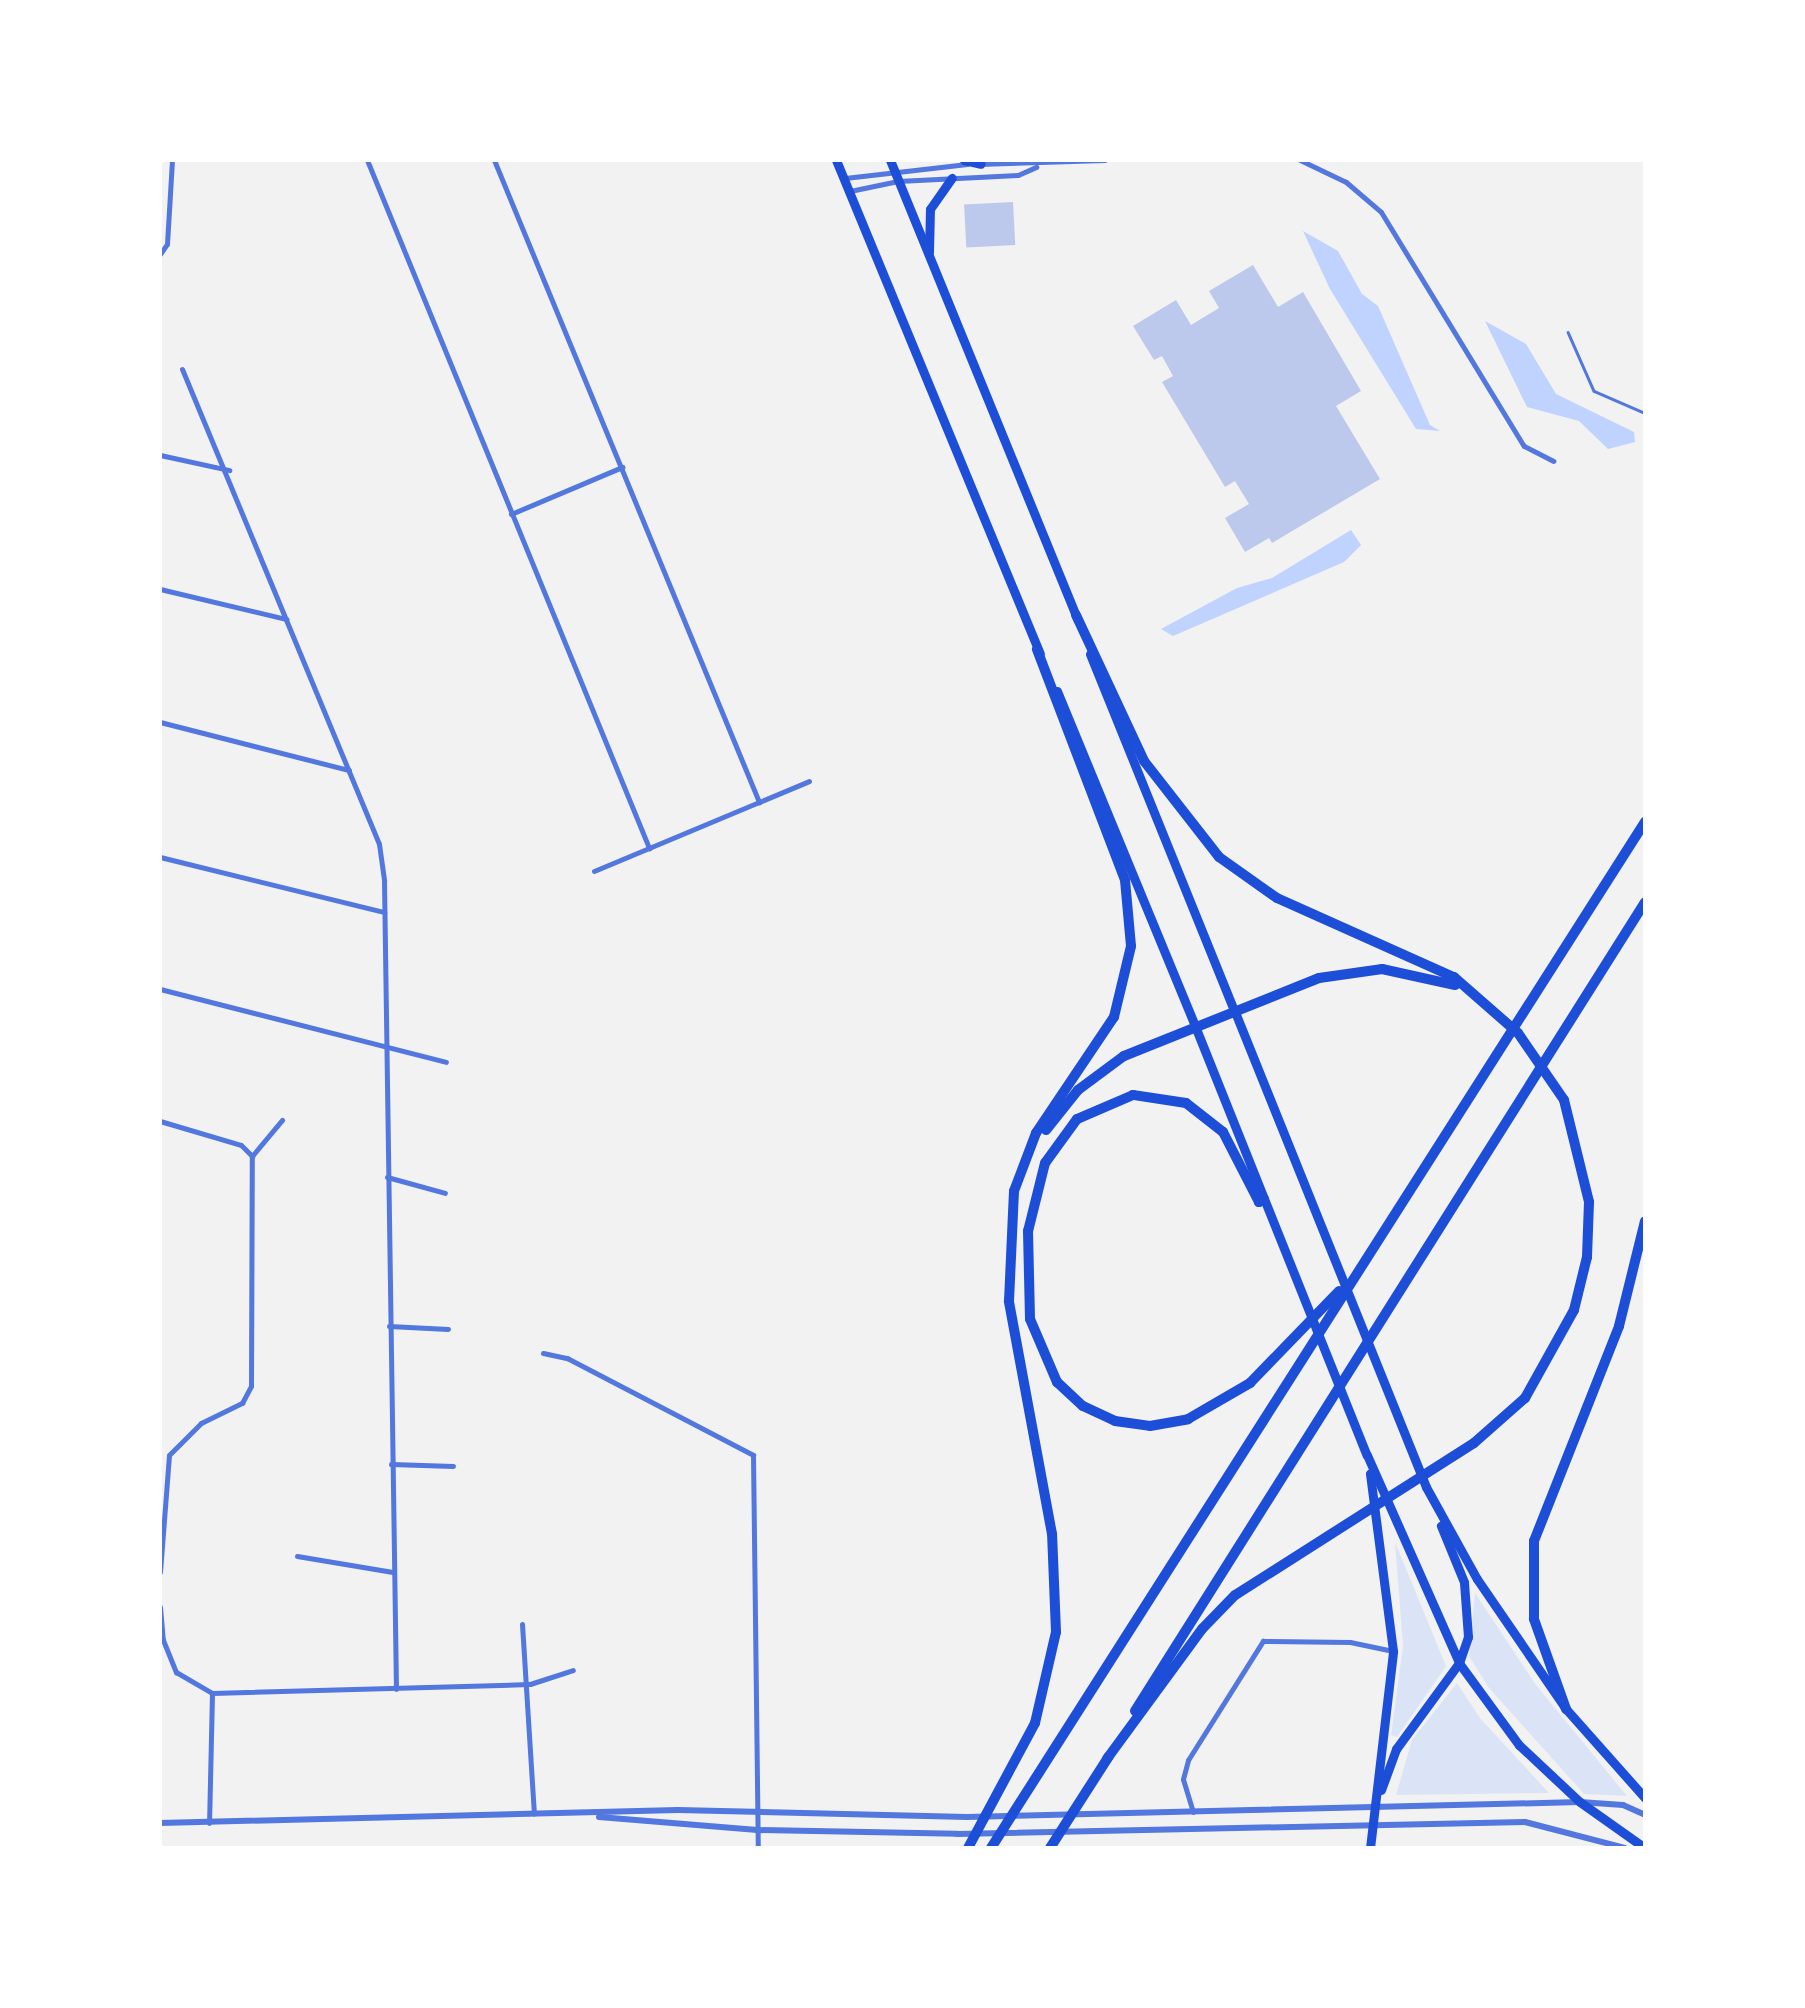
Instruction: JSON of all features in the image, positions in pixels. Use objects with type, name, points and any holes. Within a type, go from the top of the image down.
[{"type":"highway","points":[[1076,614],[1144,761],[1219,857],[1277,898],[1437,968],[1488,1004],[1526,1043],[1564,1100],[1587,1175],[1588,1244],[1574,1310],[1544,1371],[1508,1416],[1455,1456],[1356,1514],[1216,1612],[1107,1759]]},
{"type":"highway","points":[[968,1848],[1035,1723],[1056,1632],[1052,1534],[1009,1301],[1013,1203],[1030,1143],[1114,1017],[1132,946],[1125,880],[1037,649]]},
{"type":"highway","points":[[991,1848],[1645,822]]},
{"type":"highway","points":[[1050,1848],[1645,902]]},
{"type":"highway","points":[[1013,1203],[1041,1138],[1078,1090],[1124,1056],[1195,1026],[1328,975],[1371,968],[1438,978],[1488,1004]]},
{"type":"highway","points":[[1264,1199],[1258,1202],[1223,1132],[1186,1103],[1142,1094],[1090,1109],[1054,1147],[1035,1193],[1026,1270],[1034,1338],[1052,1376],[1083,1406],[1150,1426],[1218,1406],[1300,1336],[1363,1264]]},
{"type":"highway","points":[[1566,1709],[1534,1619],[1532,1553],[1546,1503],[1615,1339],[1645,1221]]},
{"type":"main road","points":[[836,160],[1195,1026],[1367,1456],[1460,1662],[1519,1744],[1580,1802],[1645,1848]]},
{"type":"main road","points":[[964,160],[981,164]]},
{"type":"main road","points":[[892,164],[1426,1487],[1470,1609],[1460,1662],[1396,1749],[1375,1807]]},
{"type":"main road","points":[[930,260],[930,209],[952,178]]},
{"type":"main road","points":[[1367,1456],[1393,1652],[1370,1848]]},
{"type":"main road","points":[[1426,1487],[1477,1580],[1566,1709],[1645,1798]]},
{"type":"street","points":[[160,254],[167,244],[172,160]]},
{"type":"street","points":[[367,160],[649,848]]},
{"type":"street","points":[[494,160],[760,802]]},
{"type":"street","points":[[844,178],[892,164],[1038,166],[1105,160]]},
{"type":"street","points":[[1300,160],[1346,182],[1381,212],[1524,446],[1553,461]]},
{"type":"street","points":[[849,192],[898,181],[1018,175],[1038,166]]},
{"type":"street","points":[[182,369],[228,470],[378,844],[384,912],[396,1689]]},
{"type":"street","points":[[160,454],[228,470]]},
{"type":"street","points":[[511,514],[622,468]]},
{"type":"street","points":[[160,588],[286,619]]},
{"type":"street","points":[[160,722],[350,770]]},
{"type":"street","points":[[594,871],[809,781]]},
{"type":"street","points":[[160,856],[384,912]]},
{"type":"street","points":[[160,989],[446,1062]]},
{"type":"street","points":[[160,1572],[169,1455],[201,1423],[242,1402],[251,1386],[252,1156],[282,1120]]},
{"type":"street","points":[[160,1121],[241,1145],[252,1156]]},
{"type":"street","points":[[386,1177],[445,1193]]},
{"type":"street","points":[[389,1326],[448,1329]]},
{"type":"street","points":[[543,1352],[567,1358],[752,1455],[758,1848]]},
{"type":"street","points":[[391,1464],[453,1466]]},
{"type":"street","points":[[298,1556],[392,1572]]},
{"type":"street","points":[[160,1607],[163,1640],[176,1672],[212,1693],[530,1684],[573,1670]]},
{"type":"street","points":[[522,1624],[530,1684],[534,1814]]},
{"type":"street","points":[[1193,1812],[1183,1779],[1188,1760],[1263,1641],[1350,1642],[1393,1652]]},
{"type":"street","points":[[209,1824],[212,1693]]},
{"type":"street","points":[[160,1824],[757,1812],[967,1818],[1580,1802],[1623,1805],[1645,1815]]},
{"type":"street","points":[[578,1814],[757,1830],[957,1834],[1525,1822],[1625,1848]]},
{"type":"lane","points":[[1568,332],[1594,391],[1645,413]]},
{"type":"shaded area","points":[[1395,1542],[1446,1666],[1397,1737],[1391,1735],[1403,1646]]},
{"type":"shaded area","points":[[1475,1593],[1536,1685],[1627,1796],[1584,1794],[1489,1688],[1469,1656]]},
{"type":"shaded area","points":[[1457,1683],[1480,1718],[1549,1793],[1396,1795],[1412,1740]]},
{"type":"water","points":[[1303,231],[1338,251],[1362,294],[1378,306],[1430,425],[1440,431],[1416,429],[1330,289]]},
{"type":"water","points":[[1485,321],[1526,344],[1556,394],[1634,432],[1635,442],[1608,449],[1579,421],[1527,407]]},
{"type":"water","points":[[1351,530],[1361,545],[1344,562],[1173,636],[1161,629],[1237,588],[1272,578]]},
{"type":"building","points":[[1013,202],[1015,245],[966,248],[964,205]]},
{"type":"building","points":[[1253,265],[1278,307],[1303,292],[1361,391],[1336,406],[1380,479],[1272,543],[1269,538],[1245,552],[1225,518],[1249,504],[1235,481],[1225,487],[1162,382],[1173,376],[1162,356],[1154,360],[1133,326],[1176,300],[1191,325],[1219,308],[1209,291]]}]
